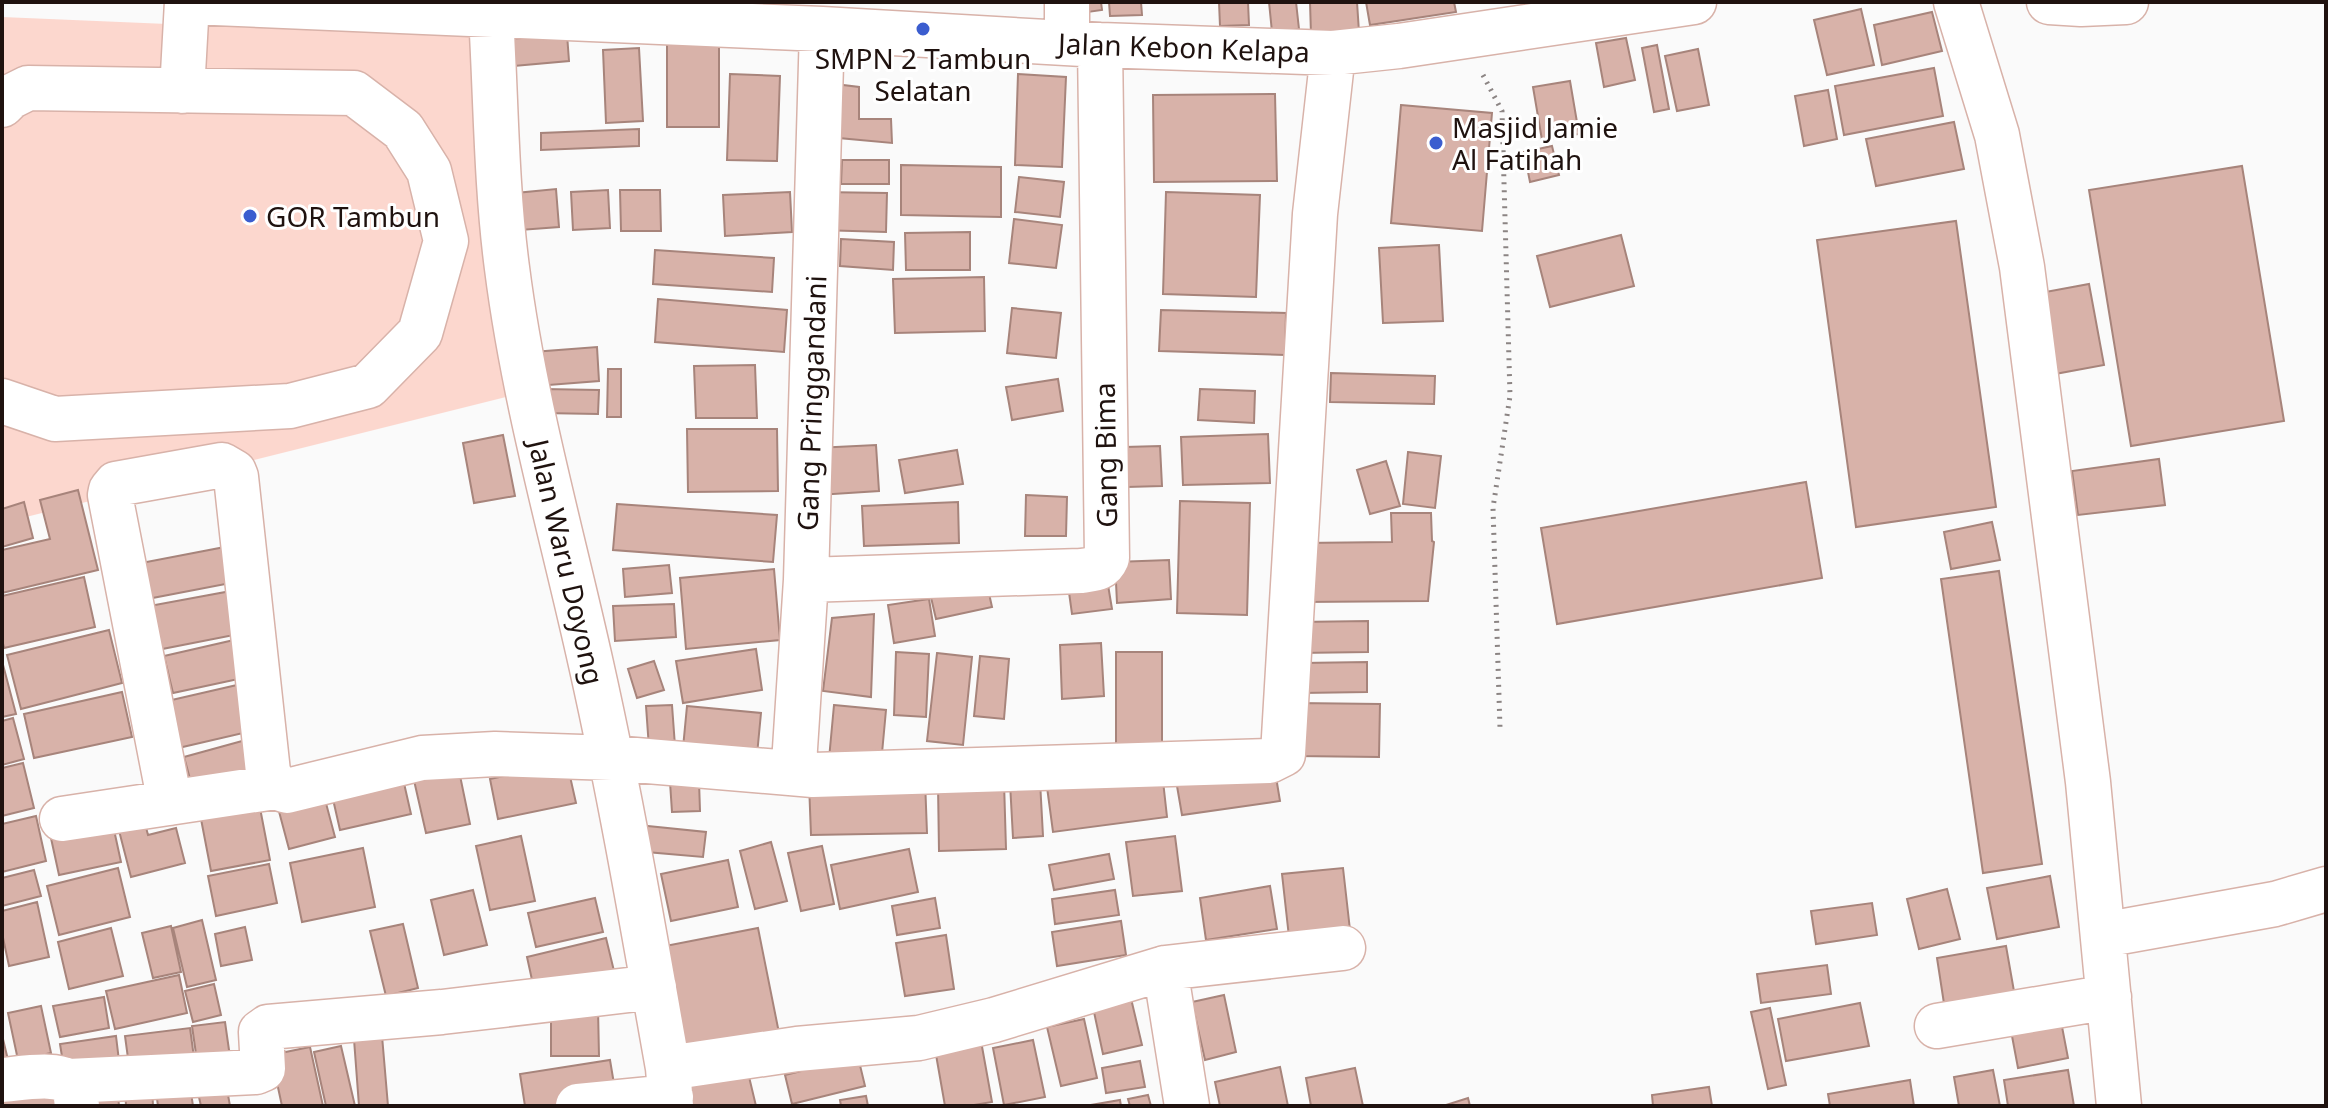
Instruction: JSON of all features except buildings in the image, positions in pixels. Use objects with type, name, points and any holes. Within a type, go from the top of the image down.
[{"type":"street","name":"Jalan Kebon Kelapa","points":[[189,2],[822,29],[1078,30],[1333,53],[1399,46],[1459,18],[1694,2]]},
{"type":"street","points":[[182,91],[189,2]]},
{"type":"street","points":[[1956,2],[1997,135],[2022,267],[2086,767],[2119,1106]]},
{"type":"street","points":[[2049,2],[2126,2]]},
{"type":"street","name":"Jalan Waru Doyong","points":[[491,15],[507,268],[535,427],[612,758],[670,1091]]},
{"type":"street","name":"Gang Pringgandani","points":[[802,774],[794,764],[806,580],[822,29]]},
{"type":"street","name":"Gang Bima","points":[[806,580],[1081,571],[1104,565],[1107,558],[1078,30]]},
{"type":"street","points":[[62,819],[275,787],[287,791],[422,758],[495,754],[612,758],[802,774],[1269,761],[1283,754],[1315,214],[1333,53]]},
{"type":"street","points":[[2,105],[28,88],[354,93],[403,130],[429,171],[446,241],[420,333],[368,386],[290,406],[55,419],[2,401]]},
{"type":"street","points":[[170,803],[110,495],[116,484],[212,467],[227,467],[236,477],[268,772],[275,787]]},
{"type":"street","points":[[2103,935],[2275,904],[2326,889]]},
{"type":"street","points":[[578,1106],[670,1091],[797,1049],[919,1038],[994,1020],[1165,968],[1343,948]]},
{"type":"street","points":[[1165,968],[1187,1106]]},
{"type":"street","points":[[2,1080],[56,1077],[73,1094],[256,1072],[263,1069],[261,1032],[268,1027],[442,1012],[654,987]]},
{"type":"street","points":[[1937,1026],[2109,997]]},
{"type":"path","points":[[1459,18],[1502,111],[1510,396],[1493,508],[1500,728]]},
{"type":"shaded area","name":"GOR Tambun","points":[[2,17],[478,37],[518,394],[2,523]]},
{"type":"place","name":"SMPN 2 Tambun Selatan","points":[[923,29]]},
{"type":"place","name":"Masjid Jamie Al Fatihah","points":[[1436,143]]},
{"type":"place","name":"GOR Tambun","points":[[250,216]]}]
